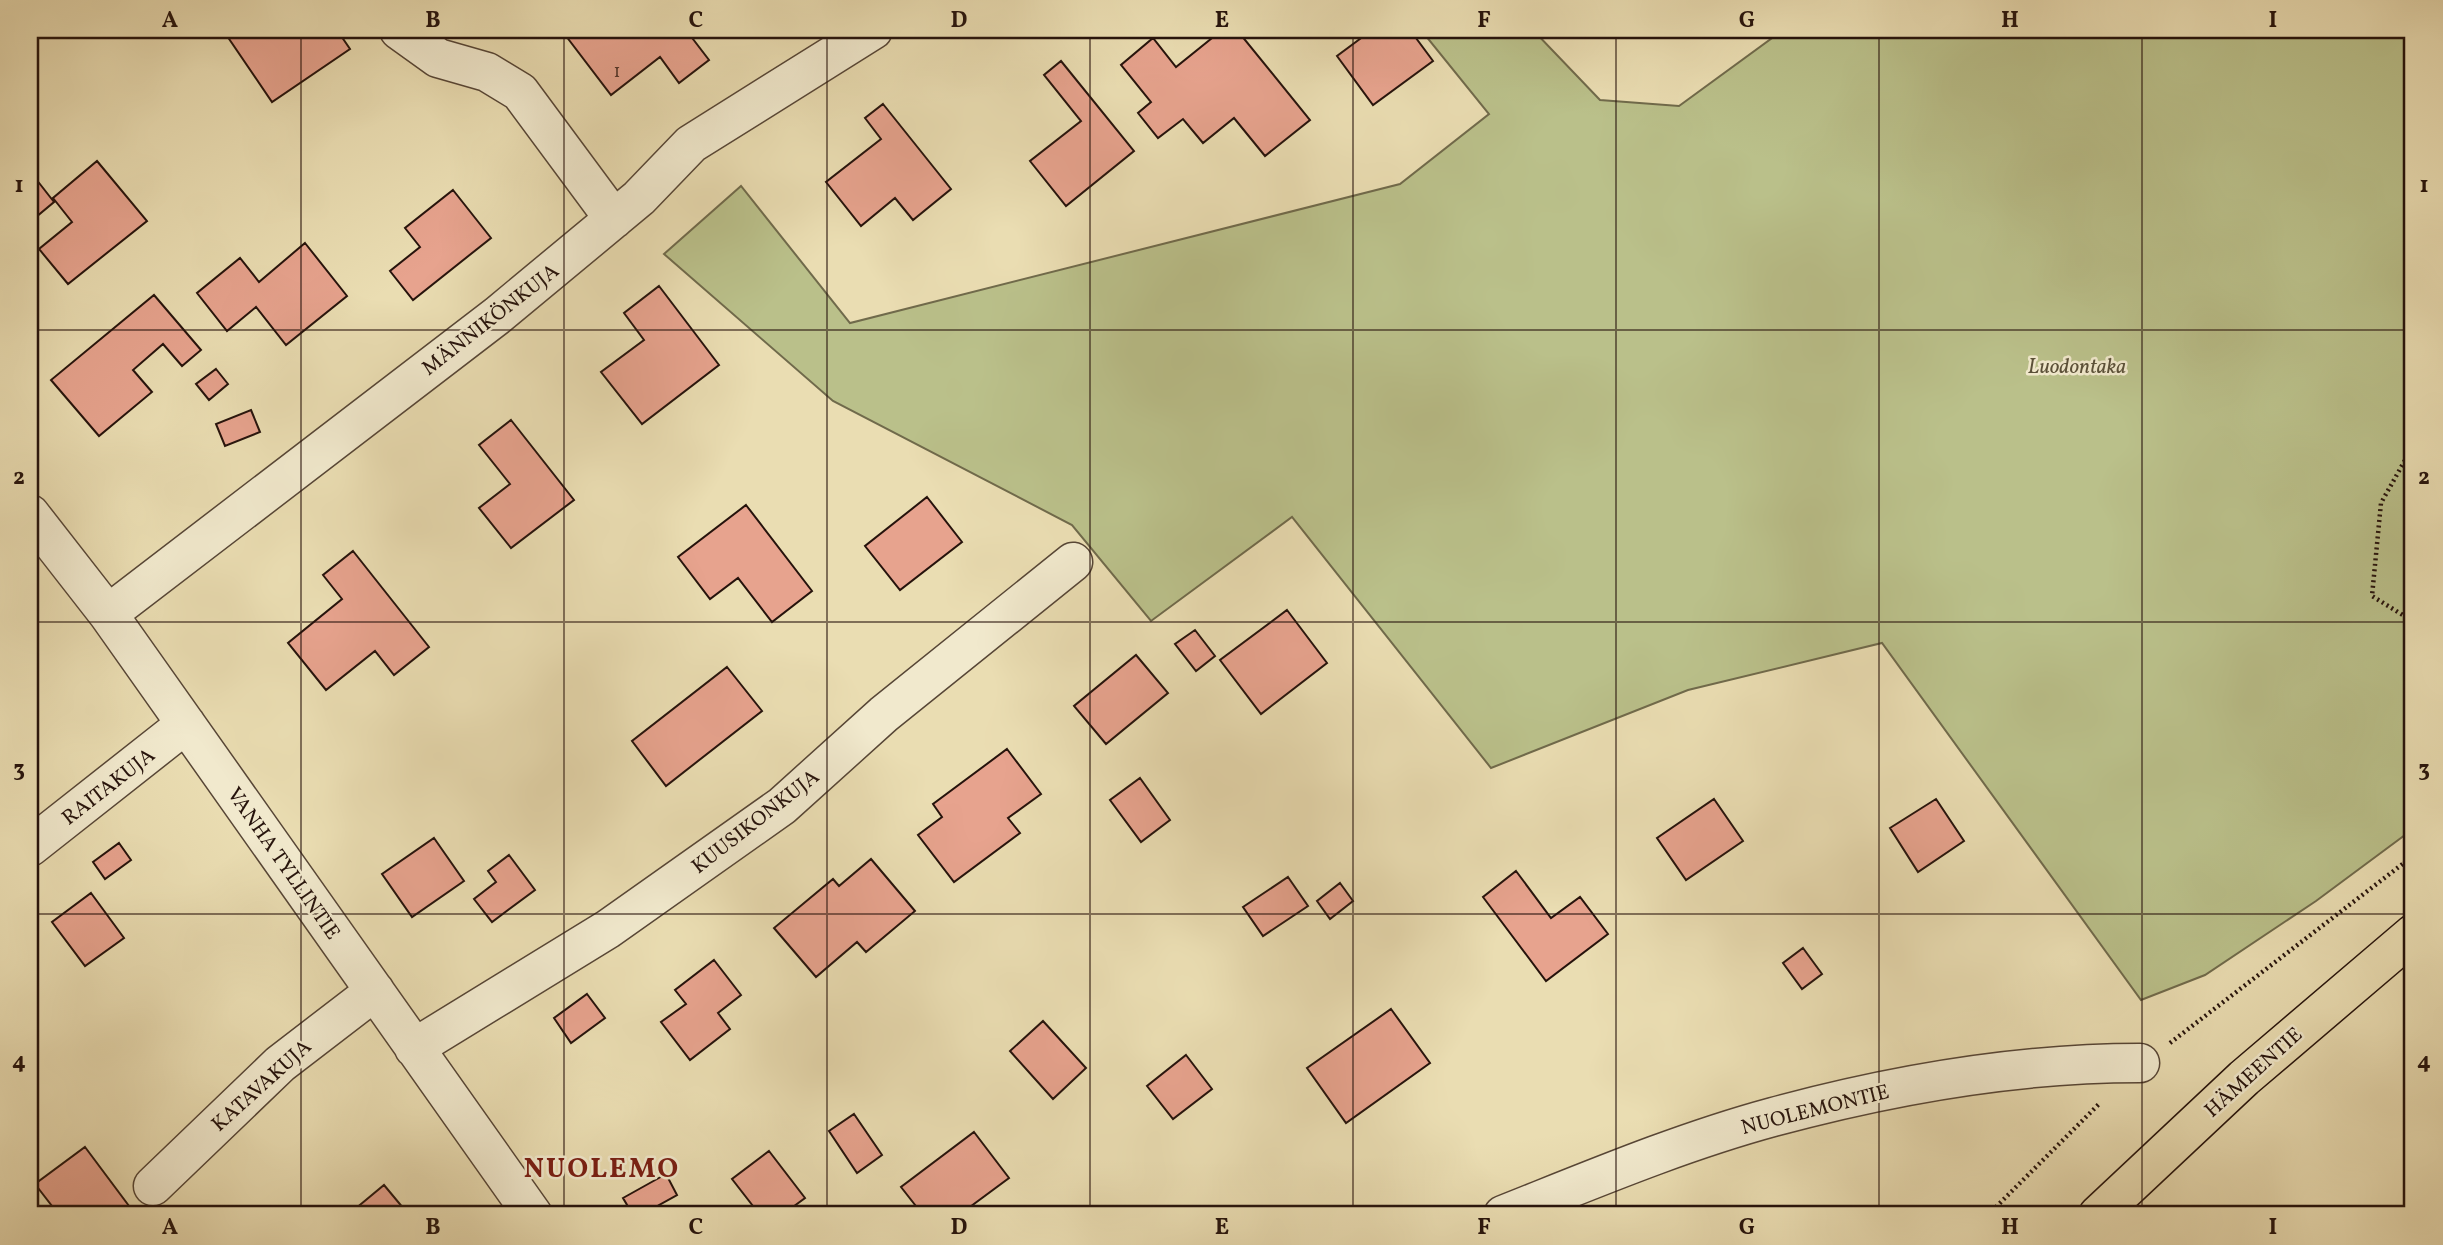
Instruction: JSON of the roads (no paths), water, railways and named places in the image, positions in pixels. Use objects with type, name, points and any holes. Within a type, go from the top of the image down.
[{"type":"highway","name":"HÄMEENTIE","points":[[2098,1215],[2244,1078],[2413,934]]},
{"type":"street","points":[[399,30],[438,58],[487,72],[520,92],[614,219]]},
{"type":"street","name":"MÄNNIKÖNKUJA","points":[[108,614],[498,315],[614,219],[691,144],[873,30]]},
{"type":"street","name":"VANHA TYLLINTIE","points":[[30,514],[108,614],[533,1215]]},
{"type":"street","name":"KUUSIKONKUJA","points":[[414,1048],[608,929],[782,806],[884,714],[1073,562]]},
{"type":"street","name":"RAITAKUJA","points":[[30,847],[186,724]]},
{"type":"street","name":"KATAVAKUJA","points":[[153,1185],[280,1064],[375,991]]},
{"type":"street","name":"NUOLEMONTIE","points":[[1503,1215],[1627,1166],[1772,1117],[1896,1089],[2056,1065],[2140,1063]]},
{"type":"district","name":"NUOLEMO","points":[[602,1167]]},
{"type":"park label","name":"Luodontaka","points":[[2077,366]]}]
